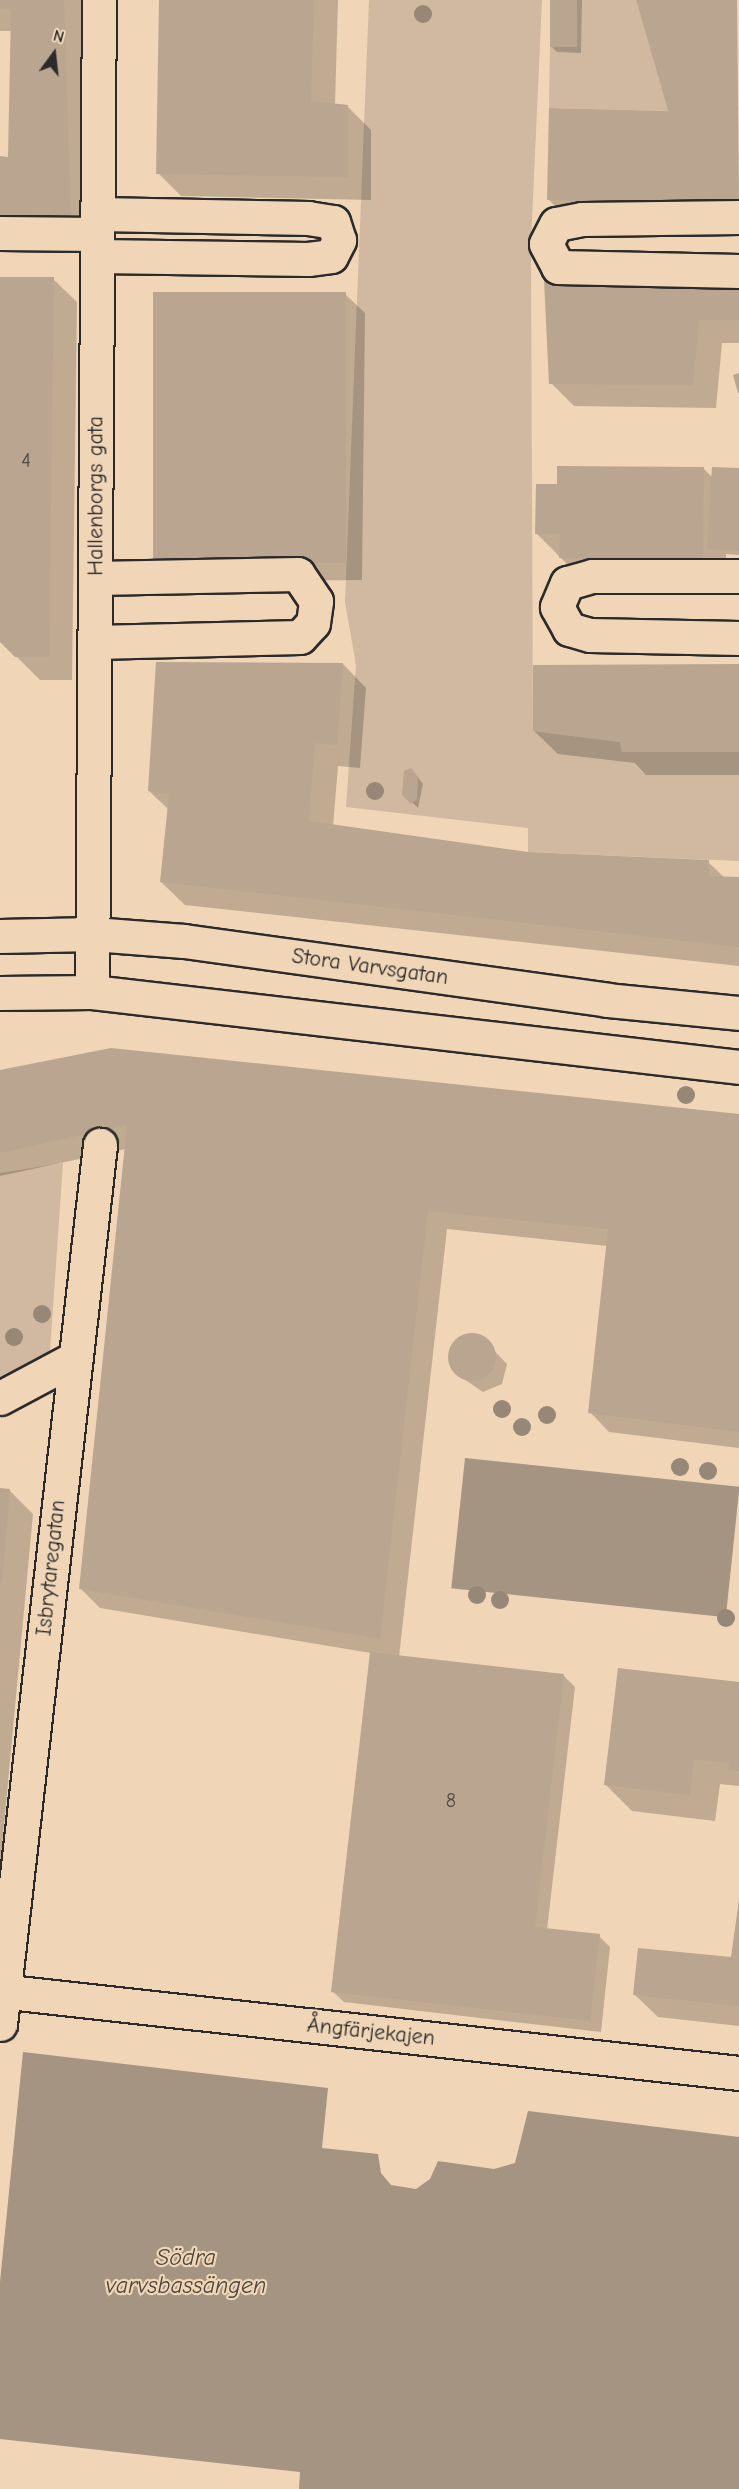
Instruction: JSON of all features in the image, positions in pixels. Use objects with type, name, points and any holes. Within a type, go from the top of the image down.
[{"type":"street","name":"Hallenborgs gata","points":[[92,992],[99,0]]},
{"type":"street","points":[[0,233],[97,235],[308,259],[331,256],[339,240],[333,222],[309,218],[97,235]]},
{"type":"street","points":[[739,218],[582,219],[556,224],[546,244],[558,267],[739,271]]},
{"type":"street","points":[[95,578],[298,574],[316,601],[314,623],[300,637],[95,642]]},
{"type":"street","points":[[739,576],[592,576],[567,583],[557,607],[569,629],[590,635],[739,638]]},
{"type":"street","name":"Stora Varvsgatan","points":[[0,936],[93,934],[739,1013]]},
{"type":"street","points":[[0,993],[92,992],[739,1067]]},
{"type":"street","name":"Isbrytaregatan","points":[[0,2024],[100,1145]]},
{"type":"street","points":[[0,1398],[75,1359]]},
{"type":"street","name":"Ångfärjekajen","points":[[2,1991],[739,2073]]},
{"type":"shaded area","points":[[369,0],[542,0],[531,243],[533,731],[620,742],[622,752],[739,752],[739,861],[528,852],[528,828],[346,807],[356,665],[345,602]]},
{"type":"shaded area","points":[[577,0],[636,0],[668,111],[549,108],[550,47],[576,47]]},
{"type":"shaded area","points":[[63,1163],[50,1351],[0,1377],[0,1173]]},
{"type":"water","points":[[465,1458],[739,1487],[726,1617],[451,1588]]},
{"type":"water","name":"Södra varvsbassängen","points":[[23,2052],[328,2088],[322,2148],[378,2154],[381,2173],[391,2185],[416,2189],[430,2179],[438,2161],[494,2169],[515,2163],[528,2111],[739,2137],[739,2489],[299,2489],[300,2472],[0,2439],[0,2282]]},
{"type":"building","points":[[0,0],[64,0],[71,215],[0,215],[0,156],[8,157],[11,9],[0,9]]},
{"type":"building","points":[[159,0],[314,0],[311,101],[348,105],[348,177],[156,174]]},
{"type":"building","points":[[550,0],[577,0],[577,47],[550,47]]},
{"type":"building","points":[[636,0],[737,0],[739,204],[547,200],[549,108],[668,111]]},
{"type":"building","points":[[0,277],[54,277],[49,657],[15,657],[0,642]]},
{"type":"building","points":[[544,280],[739,287],[739,320],[699,320],[693,385],[549,384]]},
{"type":"building","points":[[153,292],[346,292],[346,563],[153,563]]},
{"type":"building","points":[[739,373],[739,393],[738,393],[733,375]]},
{"type":"building","points":[[557,466],[704,467],[703,560],[559,558],[560,534],[535,534],[536,484],[557,484]]},
{"type":"building","points":[[712,467],[739,468],[739,551],[707,549]]},
{"type":"building","points":[[156,662],[343,663],[337,745],[315,743],[309,821],[528,852],[709,860],[709,876],[739,877],[739,947],[160,882],[169,794],[148,791]]},
{"type":"building","points":[[739,664],[739,752],[622,752],[620,742],[533,731],[533,665]]},
{"type":"building","points":[[411,768],[418,777],[417,799],[411,804],[402,795],[404,771]]},
{"type":"building","points":[[111,1048],[739,1114],[739,1432],[588,1413],[608,1229],[428,1211],[380,1639],[79,1589],[127,1125],[0,1153],[0,1070]]},
{"type":"building","points":[[467,1333],[477,1333],[489,1340],[496,1352],[496,1362],[489,1374],[477,1381],[467,1381],[452,1370],[448,1362],[448,1352],[459,1337]]},
{"type":"building","points":[[0,1488],[10,1489],[2,1583],[0,1583]]},
{"type":"building","points":[[370,1652],[564,1674],[535,1927],[600,1934],[590,2021],[331,1992]]},
{"type":"building","points":[[618,1668],[739,1682],[739,1771],[728,1770],[729,1763],[694,1759],[690,1795],[604,1785]]},
{"type":"building","points":[[739,1900],[739,2006],[633,1995],[638,1948],[731,1957]]}]
